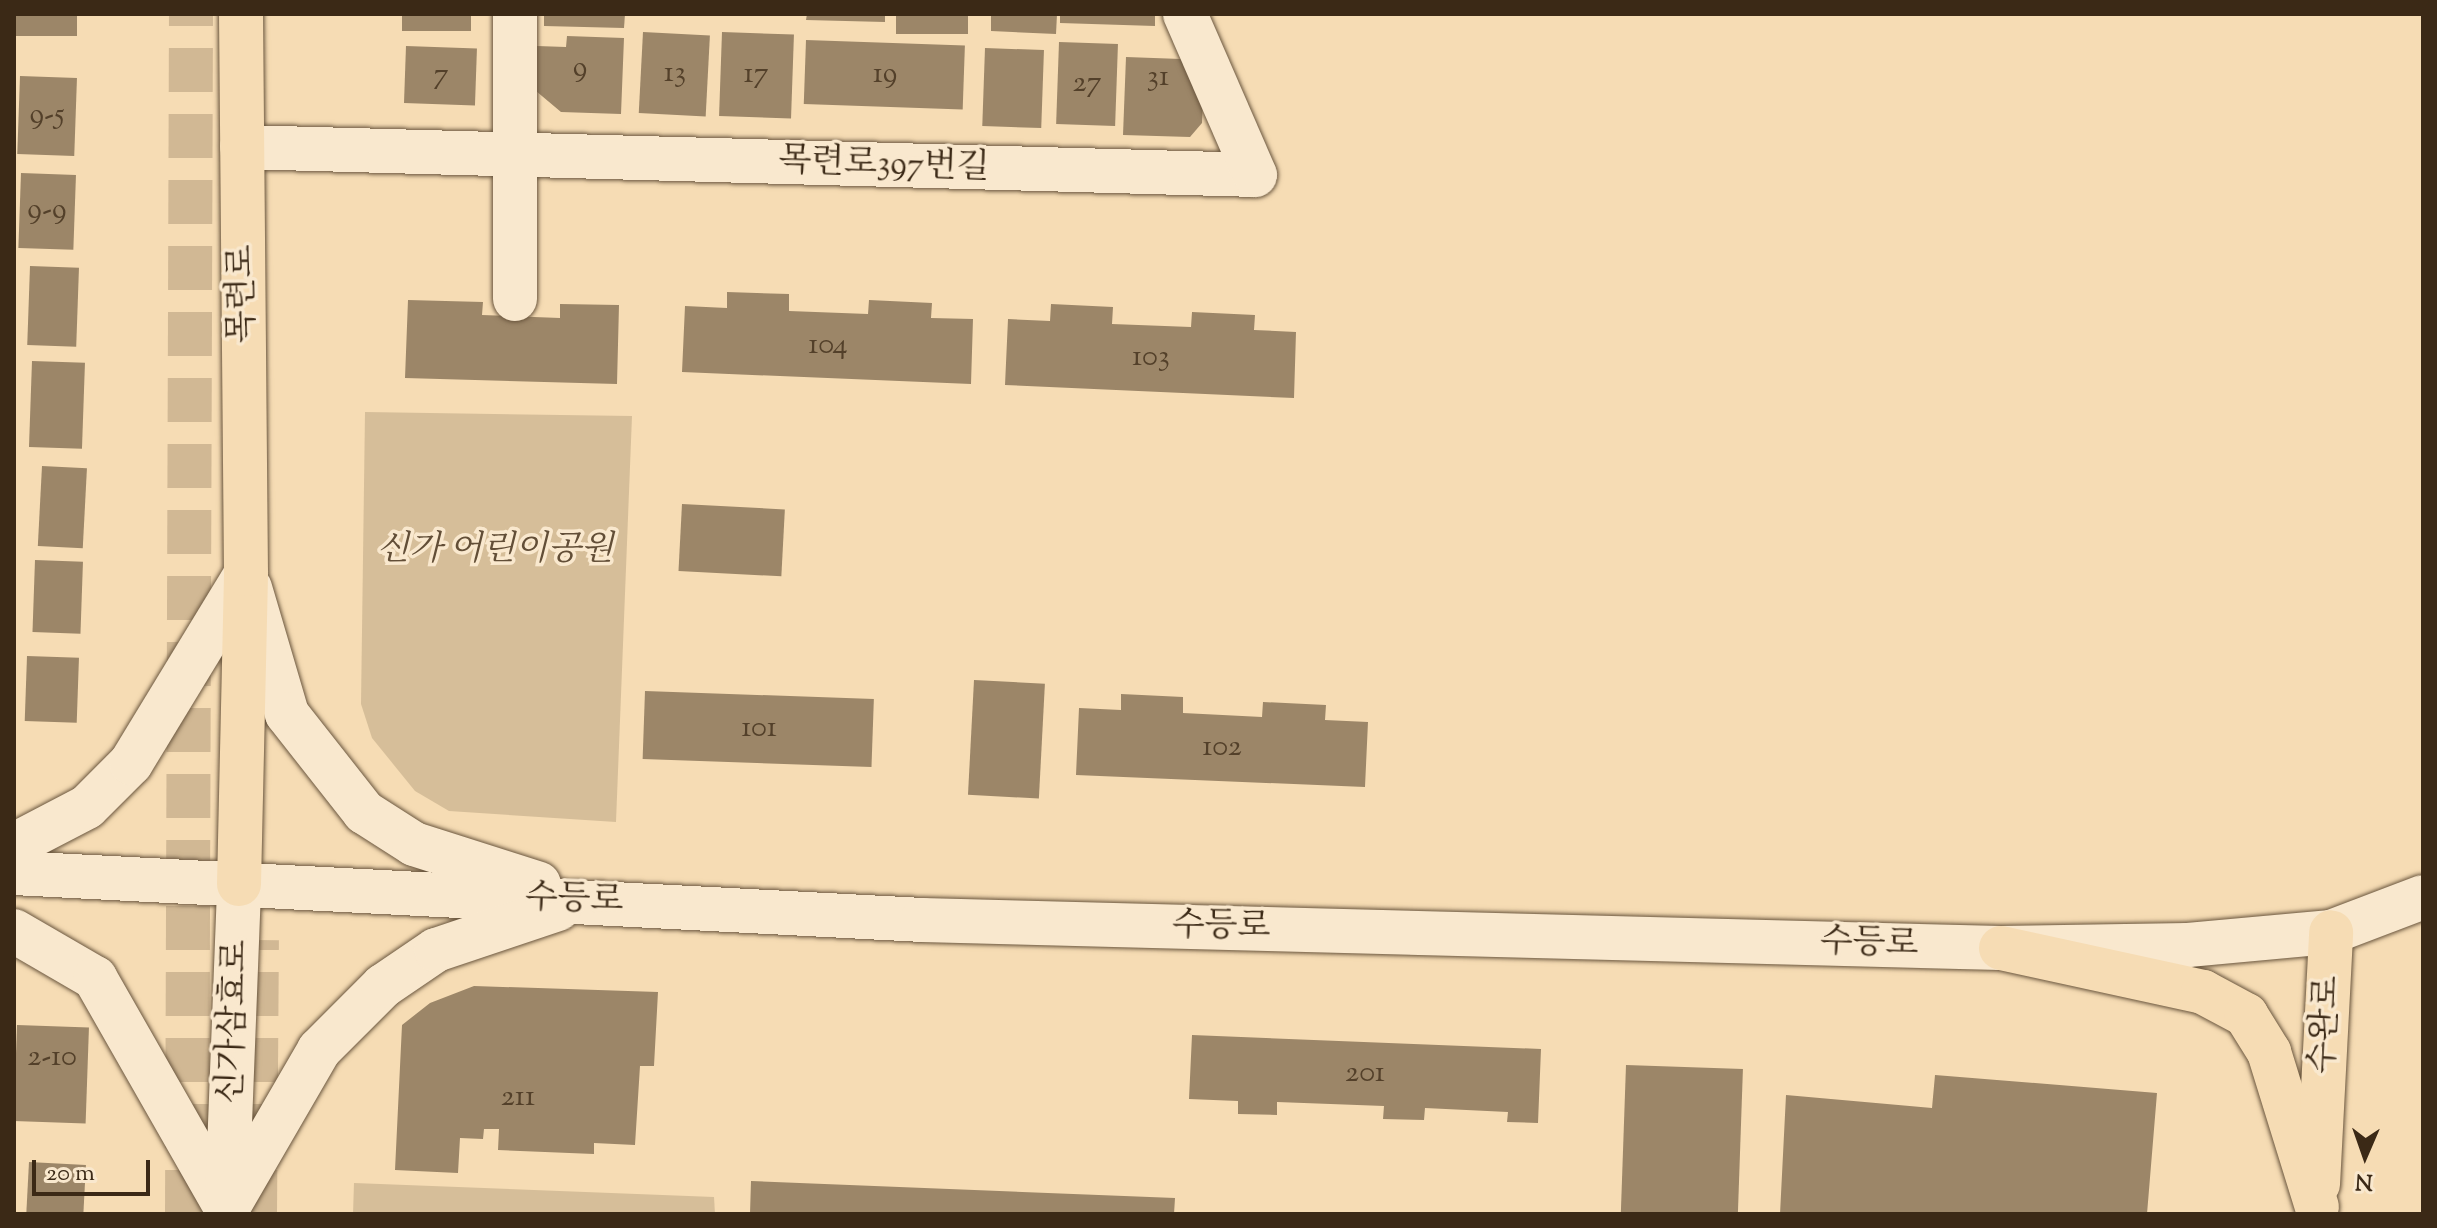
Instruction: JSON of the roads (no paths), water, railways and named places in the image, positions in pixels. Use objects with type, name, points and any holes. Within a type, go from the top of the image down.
[{"type":"main road","name":"목련로","points":[[239,884],[246,574],[241,14]]},
{"type":"main road","name":"수완로","points":[[2317,1210],[2331,932]]},
{"type":"main road","points":[[2001,948],[2203,992],[2246,1015],[2269,1052],[2317,1210]]},
{"type":"street","points":[[515,14],[515,299]]},
{"type":"street","name":"목련로397번길","points":[[242,147],[513,151],[1255,175],[1185,14]]},
{"type":"street","points":[[14,845],[87,807],[131,763],[246,574]]},
{"type":"street","name":"목련로","points":[[246,574],[287,714],[364,812],[414,844],[587,899]]},
{"type":"street","name":"수등로","points":[[14,873],[587,899],[922,920],[2001,948],[2188,945],[2331,932],[2423,897]]},
{"type":"street","name":"신가삼효로","points":[[226,1211],[239,884]]},
{"type":"street","points":[[226,1211],[319,1050],[383,986],[436,950],[587,899]]},
{"type":"street","name":"신가삼효로","points":[[14,931],[95,978],[226,1211]]},
{"type":"tunnel","points":[[187,1214],[191,14]]},
{"type":"tunnel","points":[[255,1214],[257,940]]},
{"type":"park label","name":"신가 어린이공원","points":[[495,551]]}]
